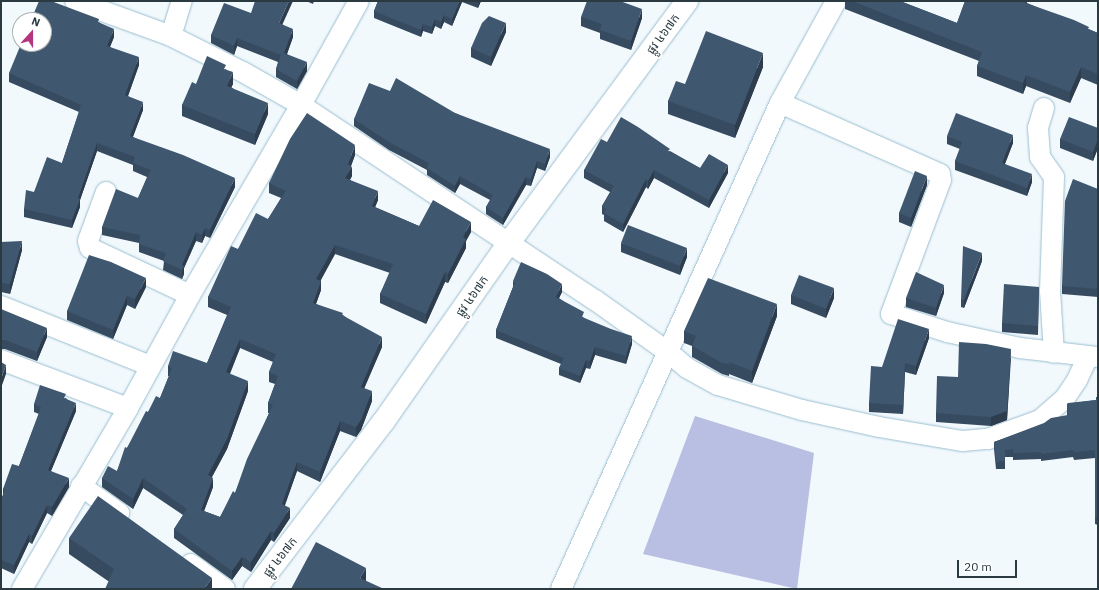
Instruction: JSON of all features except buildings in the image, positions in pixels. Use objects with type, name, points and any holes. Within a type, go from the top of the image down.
[{"type":"street","points":[[75,1],[172,36],[243,72],[301,105],[594,300],[668,352],[687,368],[718,386],[802,410],[879,427],[963,441],[988,439],[1040,420],[1064,398],[1093,357],[1020,348],[947,332],[891,314],[941,180],[940,174],[780,103]]},
{"type":"street","points":[[172,36],[182,1]]},
{"type":"street","points":[[22,589],[128,408],[190,295],[301,105],[359,1]]},
{"type":"street","name":"ផ្លូវ ៤៦៧ក","points":[[255,589],[384,421],[508,244],[687,1]]},
{"type":"street","points":[[562,589],[780,103],[836,1]]},
{"type":"street","points":[[1044,108],[1038,128],[1040,157],[1054,177],[1050,291],[1054,352]]},
{"type":"street","points":[[106,192],[88,241],[90,248],[190,295]]},
{"type":"street","points":[[1,306],[150,366]]},
{"type":"street","points":[[1,360],[128,408]]},
{"type":"street","points":[[81,486],[131,522]]},
{"type":"street","points":[[175,553],[225,589]]},
{"type":"water","points":[[695,416],[814,453],[797,589],[643,554]]}]
